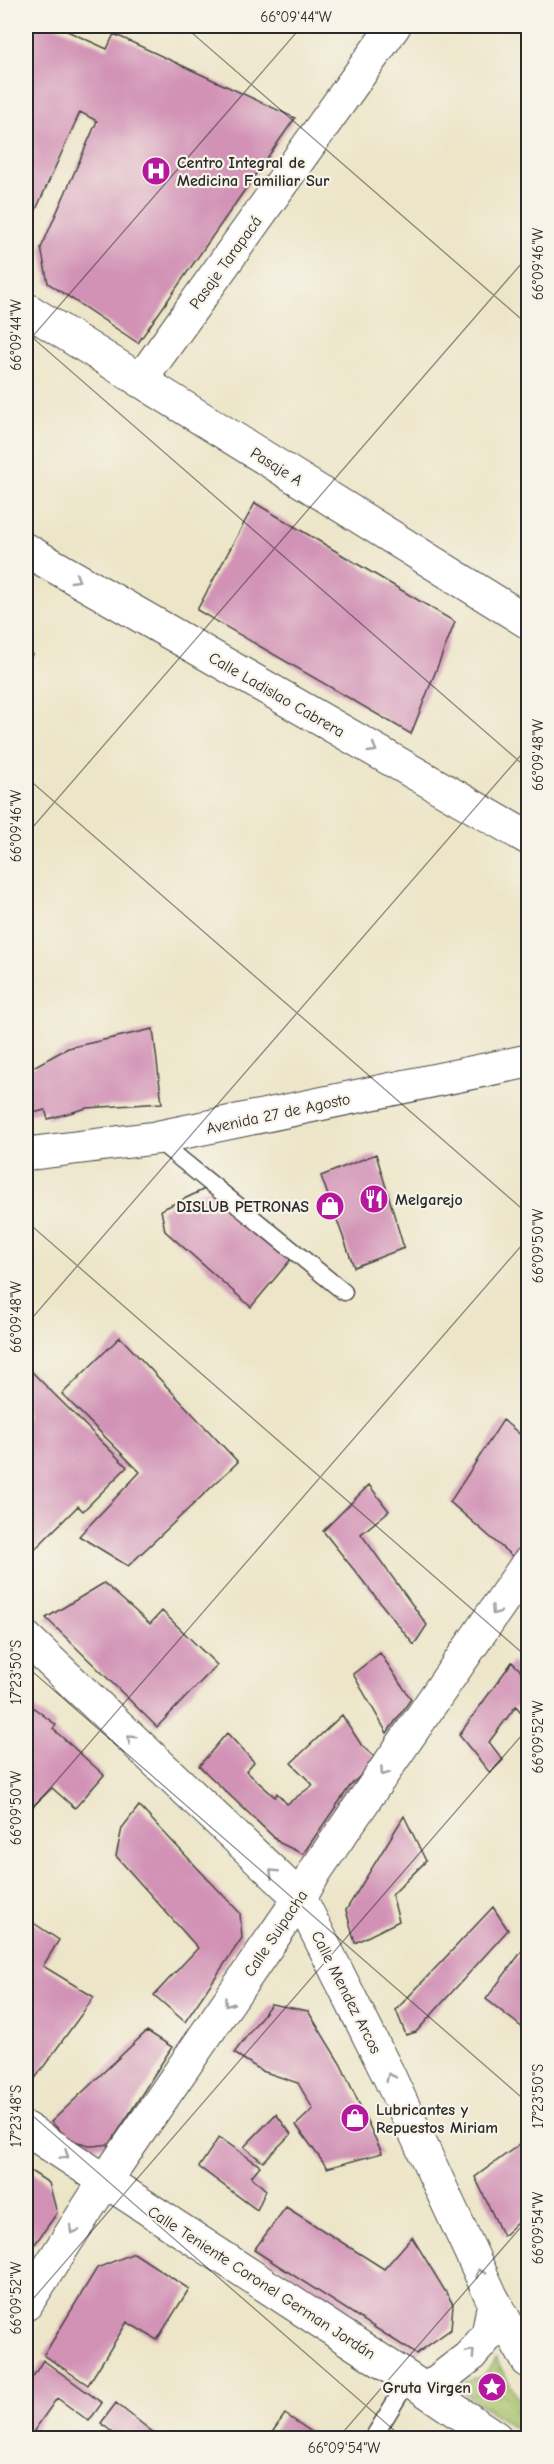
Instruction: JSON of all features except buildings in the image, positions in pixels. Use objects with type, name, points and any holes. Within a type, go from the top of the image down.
[{"type":"street","name":"Pasaje Tarapacá","points":[[140,381],[394,26]]},
{"type":"street","name":"Pasaje A","points":[[26,309],[528,622]]},
{"type":"street","name":"Calle Ladislao Cabrera","points":[[26,550],[528,838]]},
{"type":"street","name":"Avenida 27 de Agosto","points":[[26,1154],[155,1138],[528,1061]]},
{"type":"street","name":"Calle Suipacha","points":[[26,2304],[105,2181],[528,1563]]},
{"type":"street","name":"Calle Mendez Arcos","points":[[26,1638],[300,1898],[389,2076],[494,2302],[528,2361]]},
{"type":"street","name":"Calle Teniente Coronel German Jordán","points":[[26,2129],[418,2384],[496,2439]]},
{"type":"street","points":[[418,2384],[469,2357],[488,2335],[494,2302]]},
{"type":"lane","points":[[155,1138],[344,1292]]},
{"type":"lane","points":[[373,2439],[418,2384]]},
{"type":"green space","points":[[496,2359],[528,2417],[528,2432],[522,2433],[455,2387],[484,2375]]},
{"type":"place","name":"Centro Integral de Medicina Familiar Sur","points":[[156,171]]},
{"type":"place","name":"Melgarejo","points":[[374,1199]]},
{"type":"place","name":"DISLUB PETRONAS","points":[[330,1206]]},
{"type":"place","name":"Lubricantes y Repuestos Miriam","points":[[355,2118]]},
{"type":"place","name":"Gruta Virgen","points":[[492,2387]]}]
